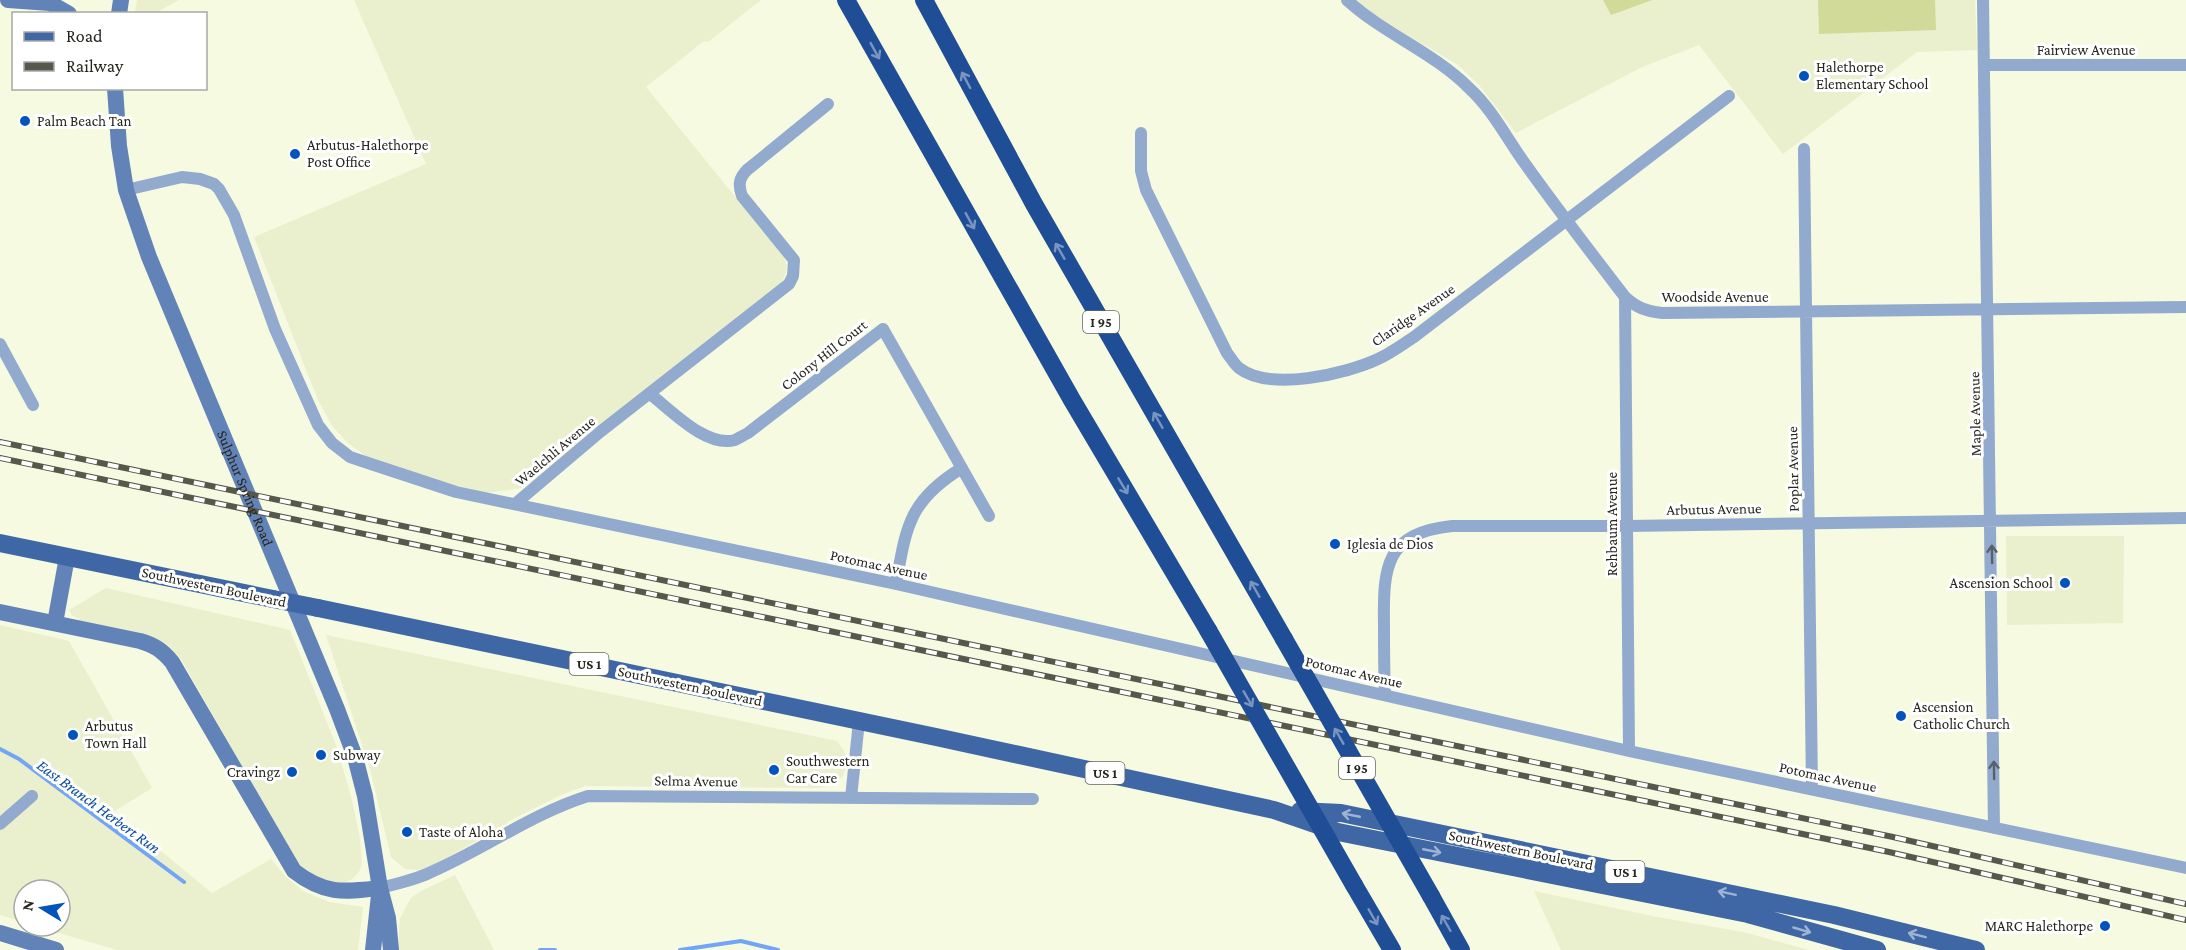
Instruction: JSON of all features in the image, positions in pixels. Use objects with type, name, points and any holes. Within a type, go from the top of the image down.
[{"type":"highway","points":[[846,0],[1072,400],[1208,630],[1392,950]]},
{"type":"highway","name":"I 95","points":[[924,0],[1028,194],[1461,950]]},
{"type":"main road","points":[[8,0],[50,3],[66,12]]},
{"type":"main road","name":"Sulphur Spring Road","points":[[114,92],[126,190],[149,257],[355,757],[365,796],[392,950]]},
{"type":"main road","name":"Southwestern Boulevard","points":[[0,543],[859,721],[1274,810],[1338,832],[1748,914],[1877,950]]},
{"type":"main road","points":[[55,623],[67,556]]},
{"type":"main road","points":[[0,612],[154,645],[172,662],[294,871],[308,882],[323,889],[345,892],[380,888]]},
{"type":"main road","name":"Southwestern Boulevard","points":[[1274,810],[1341,813],[1834,915],[1975,950]]},
{"type":"main road","name":"Sulphur Spring Road","points":[[373,950],[380,888]]},
{"type":"main road","points":[[0,933],[56,950]]},
{"type":"street","name":"Woodside Avenue","points":[[1347,0],[1376,23],[1453,72],[1472,90],[1490,111],[1525,164],[1625,297],[1635,306],[1647,311],[1662,313],[1988,311],[2186,307]]},
{"type":"street","name":"Maple Avenue","points":[[1983,0],[1994,828]]},
{"type":"street","name":"Fairview Avenue","points":[[1985,65],[2186,65]]},
{"type":"street","name":"Claridge Avenue","points":[[1141,133],[1141,171],[1153,208],[1227,353],[1238,367],[1249,374],[1280,381],[1340,372],[1381,358],[1414,337],[1729,96]]},
{"type":"street","name":"Waelchli Avenue","points":[[126,190],[182,177],[200,179],[214,184],[219,189],[234,215],[275,329],[308,404],[318,425],[332,443],[350,457],[371,465],[456,492],[515,504],[600,432],[789,284],[795,268],[794,260],[742,196],[739,182],[741,175],[828,104]]},
{"type":"street","name":"Poplar Avenue","points":[[1804,149],[1812,789]]},
{"type":"street","name":"Rehbaum Avenue","points":[[1625,297],[1629,751]]},
{"type":"street","name":"Colony Hill Court","points":[[650,394],[701,434],[714,439],[735,440],[748,433],[883,329],[989,516]]},
{"type":"street","points":[[0,344],[33,405]]},
{"type":"street","points":[[896,584],[903,543],[915,511],[922,500],[942,480],[962,468]]},
{"type":"street","name":"Potomac Avenue","points":[[515,504],[896,584],[1629,751],[2186,868]]},
{"type":"street","name":"Arbutus Avenue","points":[[1385,694],[1384,579],[1394,554],[1403,543],[1432,528],[2186,518]]},
{"type":"street","points":[[851,798],[859,721]]},
{"type":"street","points":[[0,824],[32,796]]},
{"type":"street","name":"Selma Avenue","points":[[380,888],[428,874],[547,812],[588,796],[1033,799]]},
{"type":"shaded area","points":[[137,0],[179,0],[157,12],[135,12]]},
{"type":"shaded area","points":[[354,0],[761,0],[646,87],[784,257],[787,266],[785,276],[780,284],[543,475],[522,488],[486,493],[405,474],[371,460],[348,443],[332,426],[318,400],[254,237],[426,164]]},
{"type":"shaded area","name":"Halethorpe Elementary School","points":[[1357,0],[1975,0],[1977,50],[1917,52],[1783,154],[1699,45],[1640,68],[1516,133],[1479,85],[1458,65],[1379,18]]},
{"type":"shaded area","name":"Ascension School","points":[[2006,536],[2124,536],[2123,623],[2007,625]]},
{"type":"shaded area","points":[[106,588],[290,630],[336,745],[352,800],[362,863],[359,872],[351,880],[338,884],[325,882],[299,866],[181,659],[168,645],[155,638],[82,621],[72,615],[69,610]]},
{"type":"shaded area","points":[[0,625],[69,641],[152,788],[113,812],[212,893],[271,859],[286,877],[303,891],[329,902],[363,907],[358,950],[117,950],[72,937],[72,878],[12,878],[12,918],[0,915]]},
{"type":"shaded area","points":[[326,635],[837,741],[848,760],[843,776],[833,785],[818,788],[585,786],[515,818],[435,865],[418,870],[405,869],[391,857],[370,769]]},
{"type":"shaded area","points":[[455,875],[494,950],[398,950],[400,918],[411,898]]},
{"type":"shaded area","points":[[1534,891],[1657,917],[1743,932],[1809,950],[1561,950]]},
{"type":"green space","points":[[1603,0],[1652,0],[1611,15]]},
{"type":"green space","points":[[1818,0],[1935,0],[1936,30],[1819,34]]},
{"type":"waterway","name":"East Branch Herbert Run","points":[[0,749],[19,759],[184,882]]},
{"type":"waterway","name":"East Branch Herbert Run","points":[[680,950],[741,941],[778,950]]},
{"type":"waterway","name":"East Branch Herbert Run","points":[[540,950],[555,950]]},
{"type":"railway","points":[[0,442],[1893,837],[2186,904]]},
{"type":"railway","points":[[0,458],[1889,852],[2186,920]]},
{"type":"place","name":"Halethorpe Elementary School","points":[[1804,76]]},
{"type":"place","name":"Palm Beach Tan","points":[[25,121]]},
{"type":"place","name":"Arbutus-Halethorpe Post Office","points":[[295,154]]},
{"type":"place","name":"Iglesia de Dios","points":[[1335,544]]},
{"type":"place","name":"Ascension School","points":[[2065,583]]},
{"type":"place","name":"Ascension Catholic Church","points":[[1901,716]]},
{"type":"place","name":"Arbutus Town Hall","points":[[73,735]]},
{"type":"place","name":"Subway","points":[[321,755]]},
{"type":"place","name":"Southwestern Car Care","points":[[774,770]]},
{"type":"place","name":"Cravingz","points":[[292,772]]},
{"type":"place","name":"Taste of Aloha","points":[[407,832]]},
{"type":"place","name":"MARC Halethorpe","points":[[2105,926]]}]
